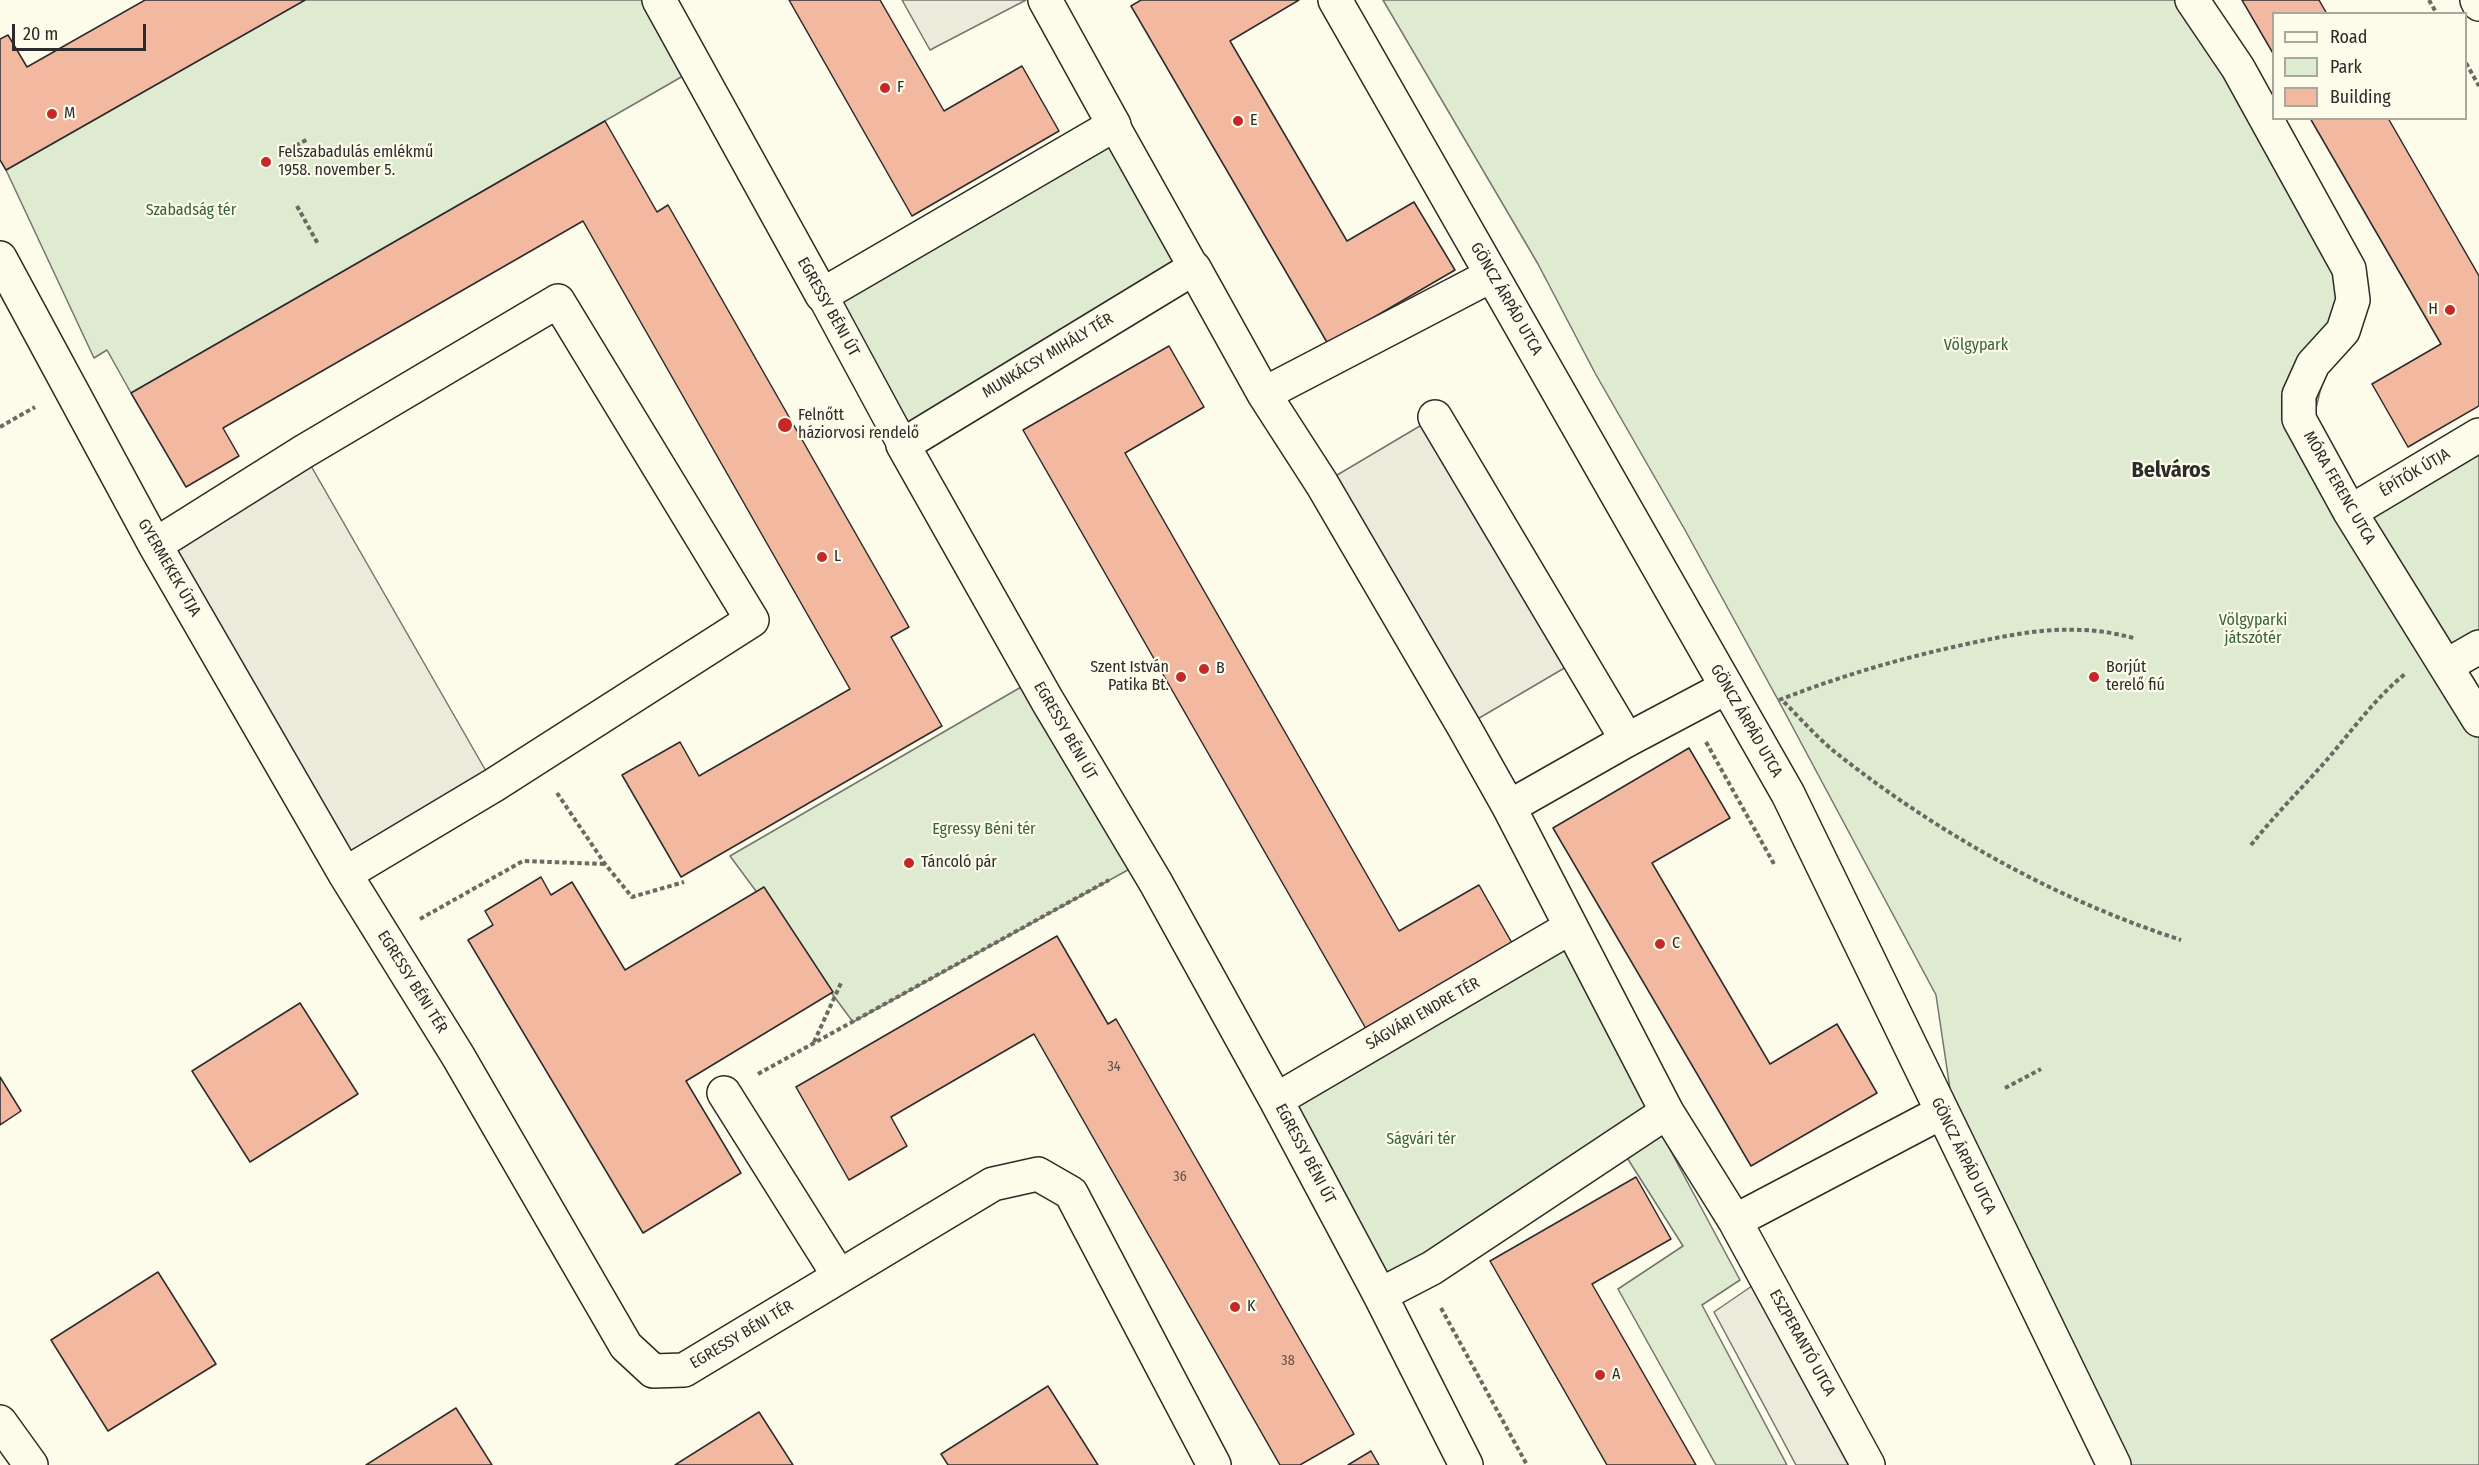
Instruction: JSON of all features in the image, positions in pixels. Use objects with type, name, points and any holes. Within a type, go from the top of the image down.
[{"type":"street","name":"EGRESSY BÉNI ÚT","points":[[659,0],[903,445],[1047,700],[1156,883],[1276,1100],[1380,1295],[1466,1465]]},
{"type":"street","points":[[1045,0],[1264,394],[1328,495],[1509,807],[1667,1112],[1735,1221],[1942,1112]]},
{"type":"street","name":"GÖNCZ ÁRPÁD UTCA","points":[[1335,0],[1788,794],[2114,1465]]},
{"type":"street","name":"MÓRA FERENC UTCA","points":[[2192,0],[2238,68],[2349,269],[2352,300],[2343,331],[2313,364],[2299,395],[2299,419],[2350,512],[2479,720]]},
{"type":"street","points":[[2477,0],[2479,4]]},
{"type":"street","points":[[822,296],[1114,125]]},
{"type":"street","name":"GYERMEKEK ÚTJA","points":[[0,258],[155,545],[345,874]]},
{"type":"street","name":"MUNKÁCSY MIHÁLY TÉR","points":[[903,445],[1194,268]]},
{"type":"street","points":[[1264,394],[1492,275]]},
{"type":"street","points":[[155,545],[303,452],[558,301],[752,620],[535,759],[345,874]]},
{"type":"street","points":[[1435,417],[1627,740]]},
{"type":"street","name":"ÉPÍTŐK ÚTJA","points":[[2350,512],[2479,435]]},
{"type":"street","points":[[2441,657],[2479,647]]},
{"type":"street","points":[[1509,807],[1727,687]]},
{"type":"street","name":"EGRESSY BÉNI TÉR","points":[[345,874],[458,1056],[626,1346],[653,1371],[684,1370],[993,1184],[1038,1174],[1071,1193],[1214,1465]]},
{"type":"street","name":"SÁGVÁRI ENDRE TÉR","points":[[1276,1100],[1570,927]]},
{"type":"street","points":[[724,1093],[839,1276]]},
{"type":"street","points":[[1380,1295],[1422,1274],[1667,1112]]},
{"type":"street","name":"ESZPERANTÓ UTCA","points":[[1735,1221],[1868,1465]]},
{"type":"street","points":[[0,1422],[31,1465]]},
{"type":"path","points":[[2467,65],[2479,86]]},
{"type":"path","points":[[288,149],[308,139]]},
{"type":"path","points":[[297,206],[318,244]]},
{"type":"path","points":[[1774,702],[1839,677],[1900,658],[2006,636],[2057,630],[2081,630],[2134,638]]},
{"type":"path","points":[[2251,845],[2388,688],[2441,657]]},
{"type":"path","points":[[1781,700],[1839,755],[1919,812],[1994,859],[2075,899],[2136,925],[2181,940]]},
{"type":"path","points":[[535,759],[605,864],[632,897],[684,882]]},
{"type":"path","points":[[386,939],[522,861],[605,864]]},
{"type":"path","points":[[724,1093],[1114,878]]},
{"type":"path","points":[[814,1043],[841,983]]},
{"type":"path","points":[[2005,1088],[2041,1069]]},
{"type":"path","points":[[1422,1274],[1527,1465]]},
{"type":"green space","name":"Szabadság tér","points":[[305,0],[650,0],[690,72],[131,393],[107,350],[94,358],[6,170]]},
{"type":"green space","name":"Völgypark","points":[[1383,0],[2192,0],[2349,269],[2309,438],[2350,511],[2479,435],[2479,647],[2447,666],[2479,725],[2479,1465],[2115,1465],[1954,1116],[1936,995],[1783,709],[1685,530],[1595,373],[1538,264]]},
{"type":"green space","points":[[1114,125],[1194,268],[903,445],[822,295]]},
{"type":"green space","name":"Egressy Béni tér","points":[[1028,683],[1135,866],[853,1022],[730,856]]},
{"type":"green space","name":"Ságvári tér","points":[[1571,927],[1667,1112],[1380,1295],[1276,1100]]},
{"type":"green space","points":[[1660,1131],[1740,1280],[1702,1305],[1787,1465],[1716,1465],[1618,1289],[1683,1246],[1624,1153]]},
{"type":"shaded area","points":[[902,0],[1026,0],[930,50]]},
{"type":"shaded area","points":[[1435,417],[1578,660],[1464,727],[1322,484]]},
{"type":"shaded area","points":[[303,452],[494,785],[345,874],[155,545]]},
{"type":"shaded area","points":[[1765,1277],[1868,1465],[1796,1465],[1714,1312]]},
{"type":"building","name":"M","points":[[145,0],[305,0],[6,170],[0,160],[0,39],[8,35],[27,67]]},
{"type":"building","name":"F","points":[[789,0],[880,0],[944,111],[1022,66],[1059,131],[912,216]]},
{"type":"building","name":"E","points":[[1141,0],[1299,0],[1230,41],[1347,241],[1414,202],[1455,270],[1328,344],[1131,6]]},
{"type":"building","points":[[2242,0],[2319,0],[2326,12],[2272,12],[2272,52]]},
{"type":"building","name":"H","points":[[2311,120],[2389,120],[2479,276],[2479,406],[2408,447],[2372,384],[2441,344]]},
{"type":"building","name":"L","points":[[605,121],[657,212],[668,205],[909,627],[891,637],[942,726],[681,877],[622,775],[680,742],[699,776],[850,689],[583,221],[223,428],[239,456],[186,487],[131,393]]},
{"type":"building","name":"B","points":[[1169,346],[1204,407],[1125,453],[1399,931],[1479,885],[1516,950],[1369,1034],[1023,430]]},
{"type":"building","name":"C","points":[[1689,748],[1730,818],[1652,863],[1770,1064],[1837,1024],[1877,1093],[1751,1166],[1553,828]]},
{"type":"building","points":[[541,877],[551,895],[572,882],[625,970],[764,887],[833,992],[686,1081],[741,1173],[643,1233],[468,940],[493,925],[485,911]]},
{"type":"building","name":"K","points":[[1057,936],[1108,1024],[1116,1019],[1354,1434],[1300,1465],[1280,1465],[1034,1034],[891,1117],[907,1146],[849,1180],[796,1087]]},
{"type":"building","points":[[300,1003],[358,1094],[250,1162],[192,1071]]},
{"type":"building","points":[[0,1077],[21,1111],[0,1125]]},
{"type":"building","name":"A","points":[[1636,1177],[1671,1239],[1592,1284],[1696,1465],[1607,1465],[1490,1261]]},
{"type":"building","points":[[158,1272],[216,1364],[108,1431],[51,1340]]},
{"type":"building","points":[[1048,1386],[1098,1465],[948,1465],[941,1454]]},
{"type":"building","points":[[456,1408],[492,1465],[366,1465]]},
{"type":"building","points":[[759,1412],[793,1465],[675,1465]]},
{"type":"building","points":[[1371,1451],[1379,1465],[1348,1465]]},
{"type":"place","name":"F","points":[[885,88]]},
{"type":"place","name":"M","points":[[52,114]]},
{"type":"place","name":"E","points":[[1238,121]]},
{"type":"place","name":"Felszabadulás emlékmű 1958. november 5.","points":[[266,162]]},
{"type":"place","name":"H","points":[[2450,310]]},
{"type":"place","name":"Felnőtt háziorvosi rendelő","points":[[785,425]]},
{"type":"place","name":"L","points":[[822,557]]},
{"type":"place","name":"B","points":[[1204,669]]},
{"type":"place","name":"Szent István Patika Bt.","points":[[1181,677]]},
{"type":"place","name":"Borjút terelő fiú","points":[[2094,677]]},
{"type":"place","name":"Táncoló pár","points":[[909,863]]},
{"type":"place","name":"C","points":[[1660,944]]},
{"type":"place","name":"K","points":[[1235,1307]]},
{"type":"place","name":"A","points":[[1600,1375]]},
{"type":"district","name":"Belváros","points":[[2171,471]]},
{"type":"park label","name":"Völgyparki játszótér","points":[[2253,630]]}]
